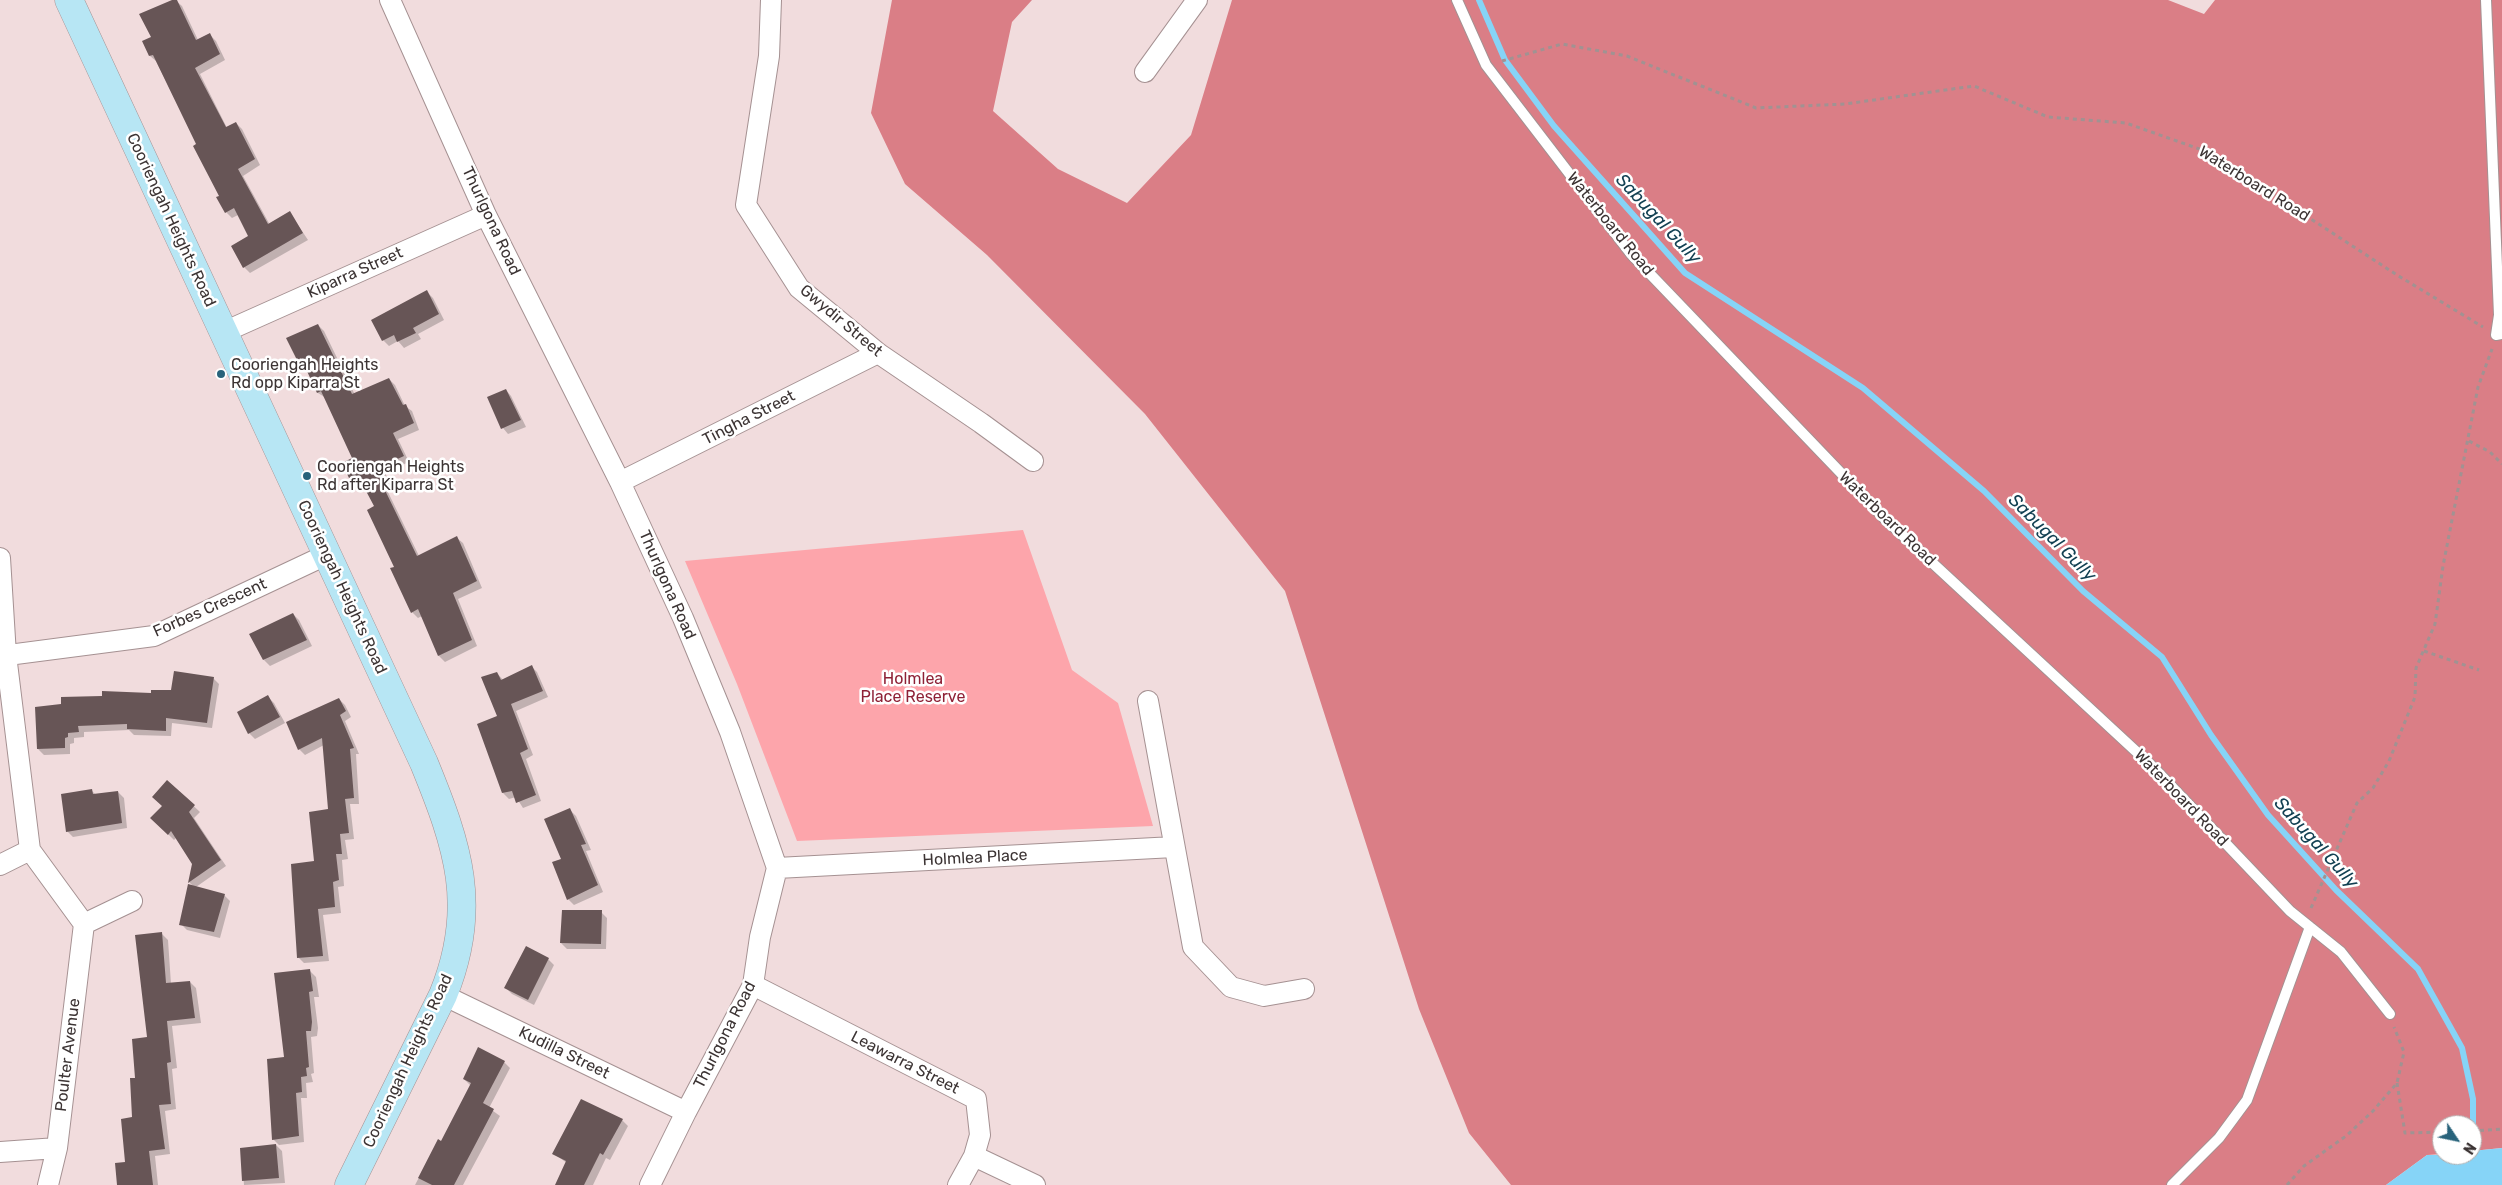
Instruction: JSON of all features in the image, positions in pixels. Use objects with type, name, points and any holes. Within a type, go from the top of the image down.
[{"type":"street","name":"Cooriengah Heights Road","points":[[69,0],[424,763],[456,849],[462,892],[460,933],[454,965],[443,994],[349,1185]]},
{"type":"street","name":"Thurlgona Road","points":[[390,0],[486,215],[620,482],[683,618],[730,732],[777,868],[760,937],[753,985],[650,1185]]},
{"type":"street","name":"Gwydir Street","points":[[770,0],[769,56],[746,205],[799,288],[878,353],[1033,461]]},
{"type":"street","points":[[1145,72],[1197,0]]},
{"type":"street","name":"Kiparra Street","points":[[224,332],[486,215]]},
{"type":"street","name":"Tingha Street","points":[[620,482],[878,353]]},
{"type":"street","name":"Forbes Crescent","points":[[3,656],[154,636],[326,555]]},
{"type":"street","points":[[0,558],[3,656],[30,850],[84,924],[132,901]]},
{"type":"street","points":[[1148,701],[1193,947],[1231,987],[1264,996],[1304,989]]},
{"type":"street","name":"Holmlea Place","points":[[777,868],[1174,847]]},
{"type":"street","points":[[0,865],[30,850]]},
{"type":"street","name":"Poulter Avenue","points":[[48,1185],[57,1148],[84,924]]},
{"type":"street","name":"Leawarra Street","points":[[753,985],[976,1099],[980,1135],[974,1156],[958,1185]]},
{"type":"street","name":"Kudilla Street","points":[[443,994],[686,1112]]},
{"type":"street","points":[[0,1152],[57,1148]]},
{"type":"street","points":[[974,1156],[1034,1185]]},
{"type":"lane","points":[[1457,0],[1486,65]]},
{"type":"lane","points":[[2486,0],[2499,335]]},
{"type":"lane","name":"Waterboard Road","points":[[1486,65],[1642,266],[1885,519],[2154,768],[2290,911],[2341,952],[2390,1014]]},
{"type":"lane","points":[[2172,1185],[2219,1138],[2247,1100],[2310,927]]},
{"type":"path","name":"Waterboard Road","points":[[1486,65],[1562,44],[1627,56],[1756,108],[1846,104],[1974,86],[2048,117],[2126,123],[2208,152],[2397,275],[2499,335]]},
{"type":"path","points":[[2311,909],[2357,803],[2373,788],[2388,761],[2415,697],[2416,668],[2435,624],[2443,566],[2469,441],[2478,387],[2499,335]]},
{"type":"path","points":[[2469,441],[2490,452],[2502,464]]},
{"type":"path","points":[[2424,650],[2479,670]]},
{"type":"path","points":[[2390,1014],[2404,1052],[2397,1083],[2405,1134],[2432,1133]]},
{"type":"path","points":[[2287,1185],[2304,1166],[2346,1136],[2373,1111],[2397,1083]]},
{"type":"path","points":[[2482,1130],[2502,1129]]},
{"type":"green space","name":"Holmlea Place Reserve","points":[[1023,530],[1072,670],[1118,703],[1153,826],[797,841],[737,684],[685,561]]},
{"type":"shaded area","points":[[892,0],[1032,0],[1012,22],[993,111],[1058,169],[1127,203],[1191,135],[1232,0],[2168,0],[2204,14],[2215,0],[2502,0],[2502,1148],[2482,1150],[2482,1115],[2432,1115],[2432,1155],[2427,1155],[2386,1185],[1511,1185],[1469,1133],[1419,1009],[1285,591],[1145,414],[987,255],[905,184],[871,113]]},
{"type":"water","points":[[2502,1148],[2502,1185],[2386,1185],[2427,1155],[2432,1155],[2432,1165],[2482,1165],[2482,1150]]},
{"type":"building","points":[[172,0],[177,0],[196,40],[210,33],[220,54],[195,68],[226,127],[236,122],[255,159],[238,169],[268,224],[290,211],[303,233],[243,268],[231,246],[248,236],[234,208],[225,213],[216,197],[219,196],[193,146],[196,144],[153,55],[149,56],[142,41],[151,37],[139,14]]},
{"type":"building","points":[[427,290],[439,314],[413,328],[416,333],[397,342],[394,335],[382,341],[371,320]]},
{"type":"building","points":[[318,324],[352,394],[389,378],[403,405],[406,404],[414,423],[393,433],[404,456],[380,467],[386,479],[381,482],[417,556],[457,536],[477,581],[453,593],[472,640],[438,656],[418,609],[411,613],[390,568],[394,567],[367,510],[374,506],[358,476],[349,478],[342,463],[352,458],[321,391],[317,393],[301,358],[297,360],[286,338]]},
{"type":"building","points":[[506,389],[521,420],[501,429],[487,397]]},
{"type":"building","points":[[293,613],[307,640],[263,660],[249,634]]},
{"type":"building","points":[[532,665],[543,691],[511,704],[528,749],[520,753],[536,795],[516,803],[512,791],[502,793],[477,724],[497,716],[481,677],[497,672],[501,680]]},
{"type":"building","points":[[174,671],[214,677],[207,723],[166,718],[166,731],[127,729],[127,724],[78,726],[79,732],[68,733],[68,737],[65,738],[65,748],[37,749],[35,707],[61,704],[61,697],[102,696],[102,691],[151,693],[151,690],[171,690]]},
{"type":"building","points":[[268,695],[280,717],[248,734],[237,712]]},
{"type":"building","points":[[339,698],[346,711],[340,715],[354,748],[350,749],[354,798],[345,799],[349,833],[340,834],[342,854],[336,854],[339,880],[333,882],[335,907],[318,909],[323,956],[297,958],[291,864],[314,861],[309,812],[328,809],[322,738],[298,750],[286,722]]},
{"type":"building","points":[[167,780],[195,805],[189,812],[221,860],[188,883],[192,864],[171,831],[168,835],[150,818],[162,806],[152,797]]},
{"type":"building","points":[[92,789],[93,794],[118,791],[122,823],[66,832],[61,794]]},
{"type":"building","points":[[570,808],[586,844],[581,845],[598,885],[567,900],[552,862],[561,859],[544,819]]},
{"type":"building","points":[[188,884],[225,894],[214,932],[179,925]]},
{"type":"building","points":[[562,910],[602,910],[601,944],[560,943]]},
{"type":"building","points":[[162,932],[166,983],[190,981],[195,1018],[167,1021],[171,1062],[167,1063],[171,1104],[159,1105],[165,1149],[149,1151],[153,1185],[117,1185],[115,1163],[125,1162],[121,1119],[132,1117],[130,1078],[135,1078],[132,1039],[147,1037],[135,935]]},
{"type":"building","points":[[526,946],[549,958],[528,1000],[504,988]]},
{"type":"building","points":[[310,969],[313,991],[309,992],[312,1022],[311,1031],[306,1031],[309,1067],[306,1068],[307,1076],[301,1077],[302,1092],[296,1093],[299,1136],[272,1140],[267,1059],[284,1057],[274,973]]},
{"type":"building","points":[[478,1047],[505,1061],[483,1103],[494,1109],[454,1185],[432,1185],[418,1178],[438,1139],[441,1141],[471,1083],[463,1079]]},
{"type":"building","points":[[581,1099],[623,1119],[603,1155],[600,1153],[584,1185],[555,1185],[566,1161],[552,1154]]},
{"type":"building","points":[[276,1144],[279,1178],[242,1181],[240,1148]]},
{"type":"waterway","name":"Sabugal Gully","points":[[1479,0],[1505,60],[1554,126],[1685,273],[1863,388],[1984,491],[2083,591],[2162,657],[2211,735],[2268,815],[2336,890],[2418,969],[2462,1048],[2473,1099],[2473,1115]]},
{"type":"place","name":"Cooriengah Heights Rd opp Kiparra St","points":[[221,374]]},
{"type":"place","name":"Cooriengah Heights Rd after Kiparra St","points":[[307,476]]}]
